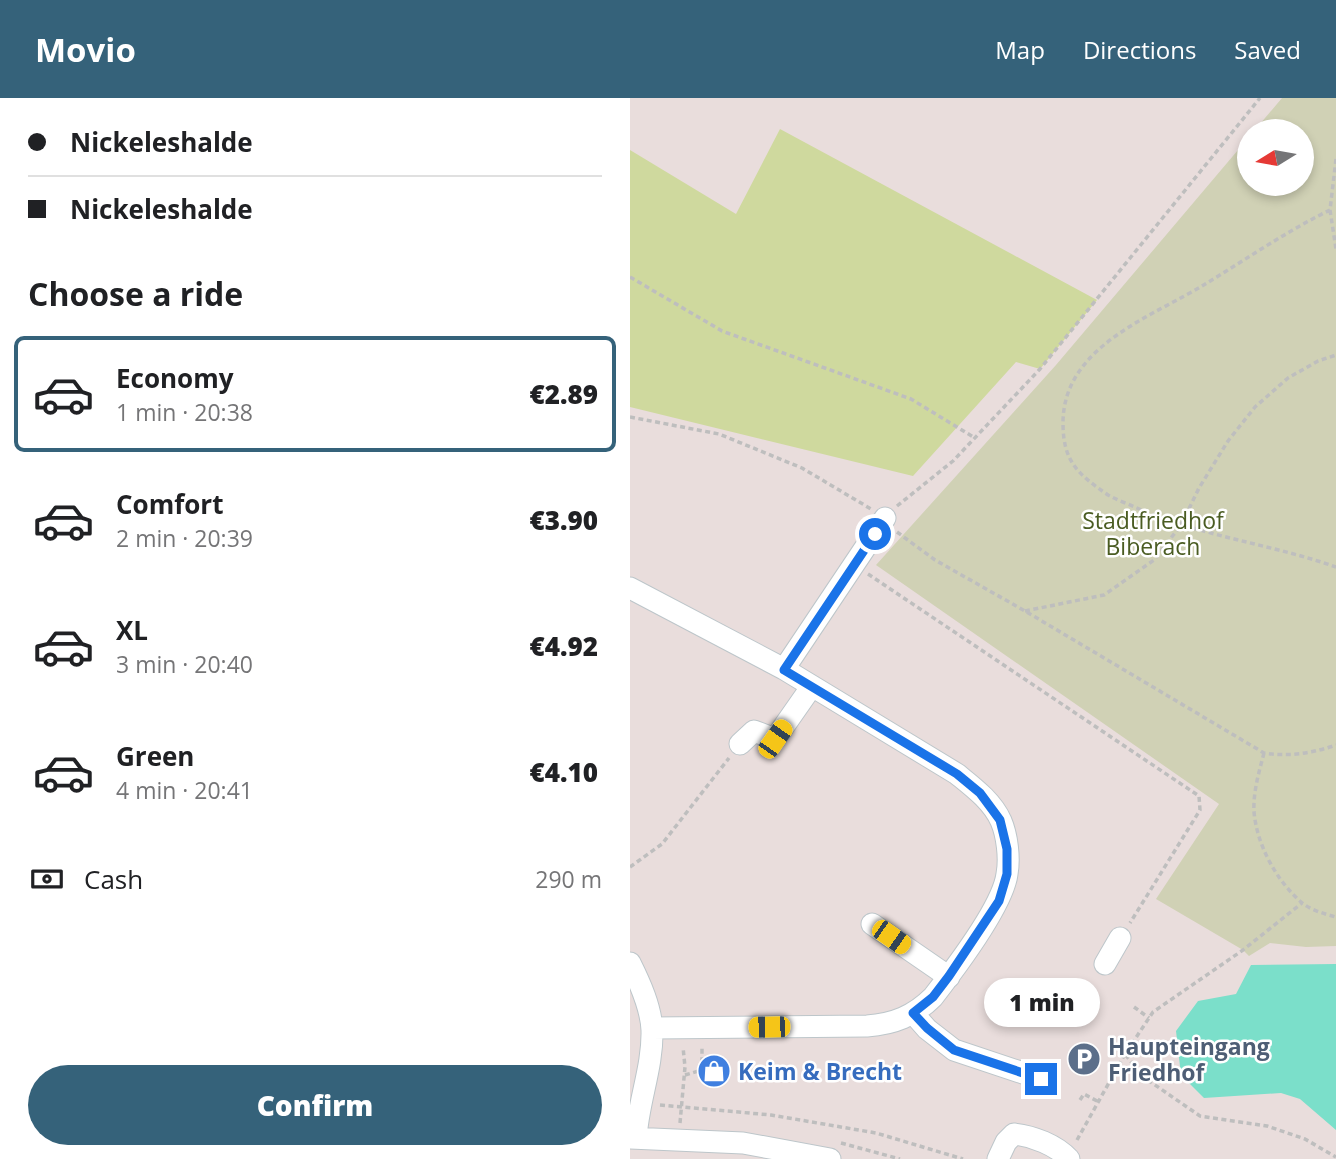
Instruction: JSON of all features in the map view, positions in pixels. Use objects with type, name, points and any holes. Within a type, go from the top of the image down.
[{"type":"street","points":[[784,670],[885,518]]},
{"type":"street","points":[[633,595],[784,670],[957,774],[980,793],[1000,820],[1007,849],[1007,874],[999,901],[933,997],[913,1013],[887,1024],[867,1026],[652,1028]]},
{"type":"street","points":[[740,744],[754,730],[775,739],[812,686]]},
{"type":"street","points":[[872,924],[949,976]]},
{"type":"street","points":[[1105,964],[1120,938]]},
{"type":"street","points":[[630,963],[643,989],[652,1028],[649,1066],[633,1138],[679,1140],[710,1150],[743,1143],[830,1159]]},
{"type":"street","points":[[913,1013],[954,1050],[1041,1079]]},
{"type":"street","points":[[998,1159],[1006,1142],[1014,1134],[1060,1150],[1069,1159]]},
{"type":"path","points":[[885,518],[909,495],[953,461],[1040,369],[1260,98]]},
{"type":"path","points":[[1336,159],[1330,210],[1336,249]]},
{"type":"path","points":[[1330,210],[1289,231],[1203,285],[1136,322],[1107,343],[1078,370],[1063,407],[1063,440],[1071,465],[1110,495],[1181,525],[1336,567]]},
{"type":"path","points":[[630,277],[722,331],[911,399],[975,438]]},
{"type":"path","points":[[1025,611],[1104,595],[1154,560],[1181,525],[1199,488],[1228,441],[1255,407],[1288,378],[1318,360],[1336,355]]},
{"type":"path","points":[[630,417],[719,434],[802,468],[885,518],[901,537],[935,561],[1025,611],[1264,753],[1279,755],[1316,752],[1336,745]]},
{"type":"path","points":[[855,565],[1199,796],[1200,810],[1120,938]]},
{"type":"path","points":[[630,867],[662,844],[740,744]]},
{"type":"path","points":[[1264,753],[1257,778],[1254,811],[1265,852],[1277,874],[1302,903],[1336,917]]},
{"type":"path","points":[[1069,1159],[1125,1054],[1153,1012],[1243,950],[1302,903]]},
{"type":"path","points":[[1133,1007],[1149,1018]]},
{"type":"path","points":[[678,1028],[685,1075],[679,1140]]},
{"type":"path","points":[[1111,1046],[1125,1054],[1142,1076],[1200,1116],[1267,1126],[1305,1139],[1336,1157]]},
{"type":"path","points":[[685,1075],[702,1070]]},
{"type":"path","points":[[1080,1100],[1084,1094],[1099,1102]]},
{"type":"path","points":[[641,1103],[771,1115],[876,1133],[963,1159]]},
{"type":"shaded area","points":[[780,129],[1097,300],[1040,369],[1016,362],[913,476],[630,407],[630,150],[736,214]]},
{"type":"shaded area","points":[[1336,964],[1336,1130],[1300,1099],[1281,1093],[1204,1098],[1181,1075],[1176,1031],[1198,1001],[1236,994],[1251,965]]},
{"type":"green space","name":"Stadtfriedhof Biberach","points":[[1282,98],[1336,98],[1336,946],[1306,947],[1270,943],[1249,956],[1156,899],[1219,804],[876,565],[1056,365],[1237,151],[1237,196],[1314,196],[1314,119],[1264,119]]},
{"type":"place","name":"Haupteingang Friedhof","points":[[1084,1059]]},
{"type":"place","name":"Keim & Brecht","points":[[714,1071]]},
{"type":"route","points":[[875,534],[784,670],[957,774],[980,793],[1000,820],[1007,849],[1007,874],[999,901],[933,997],[913,1013],[954,1050],[1041,1079]]}]
